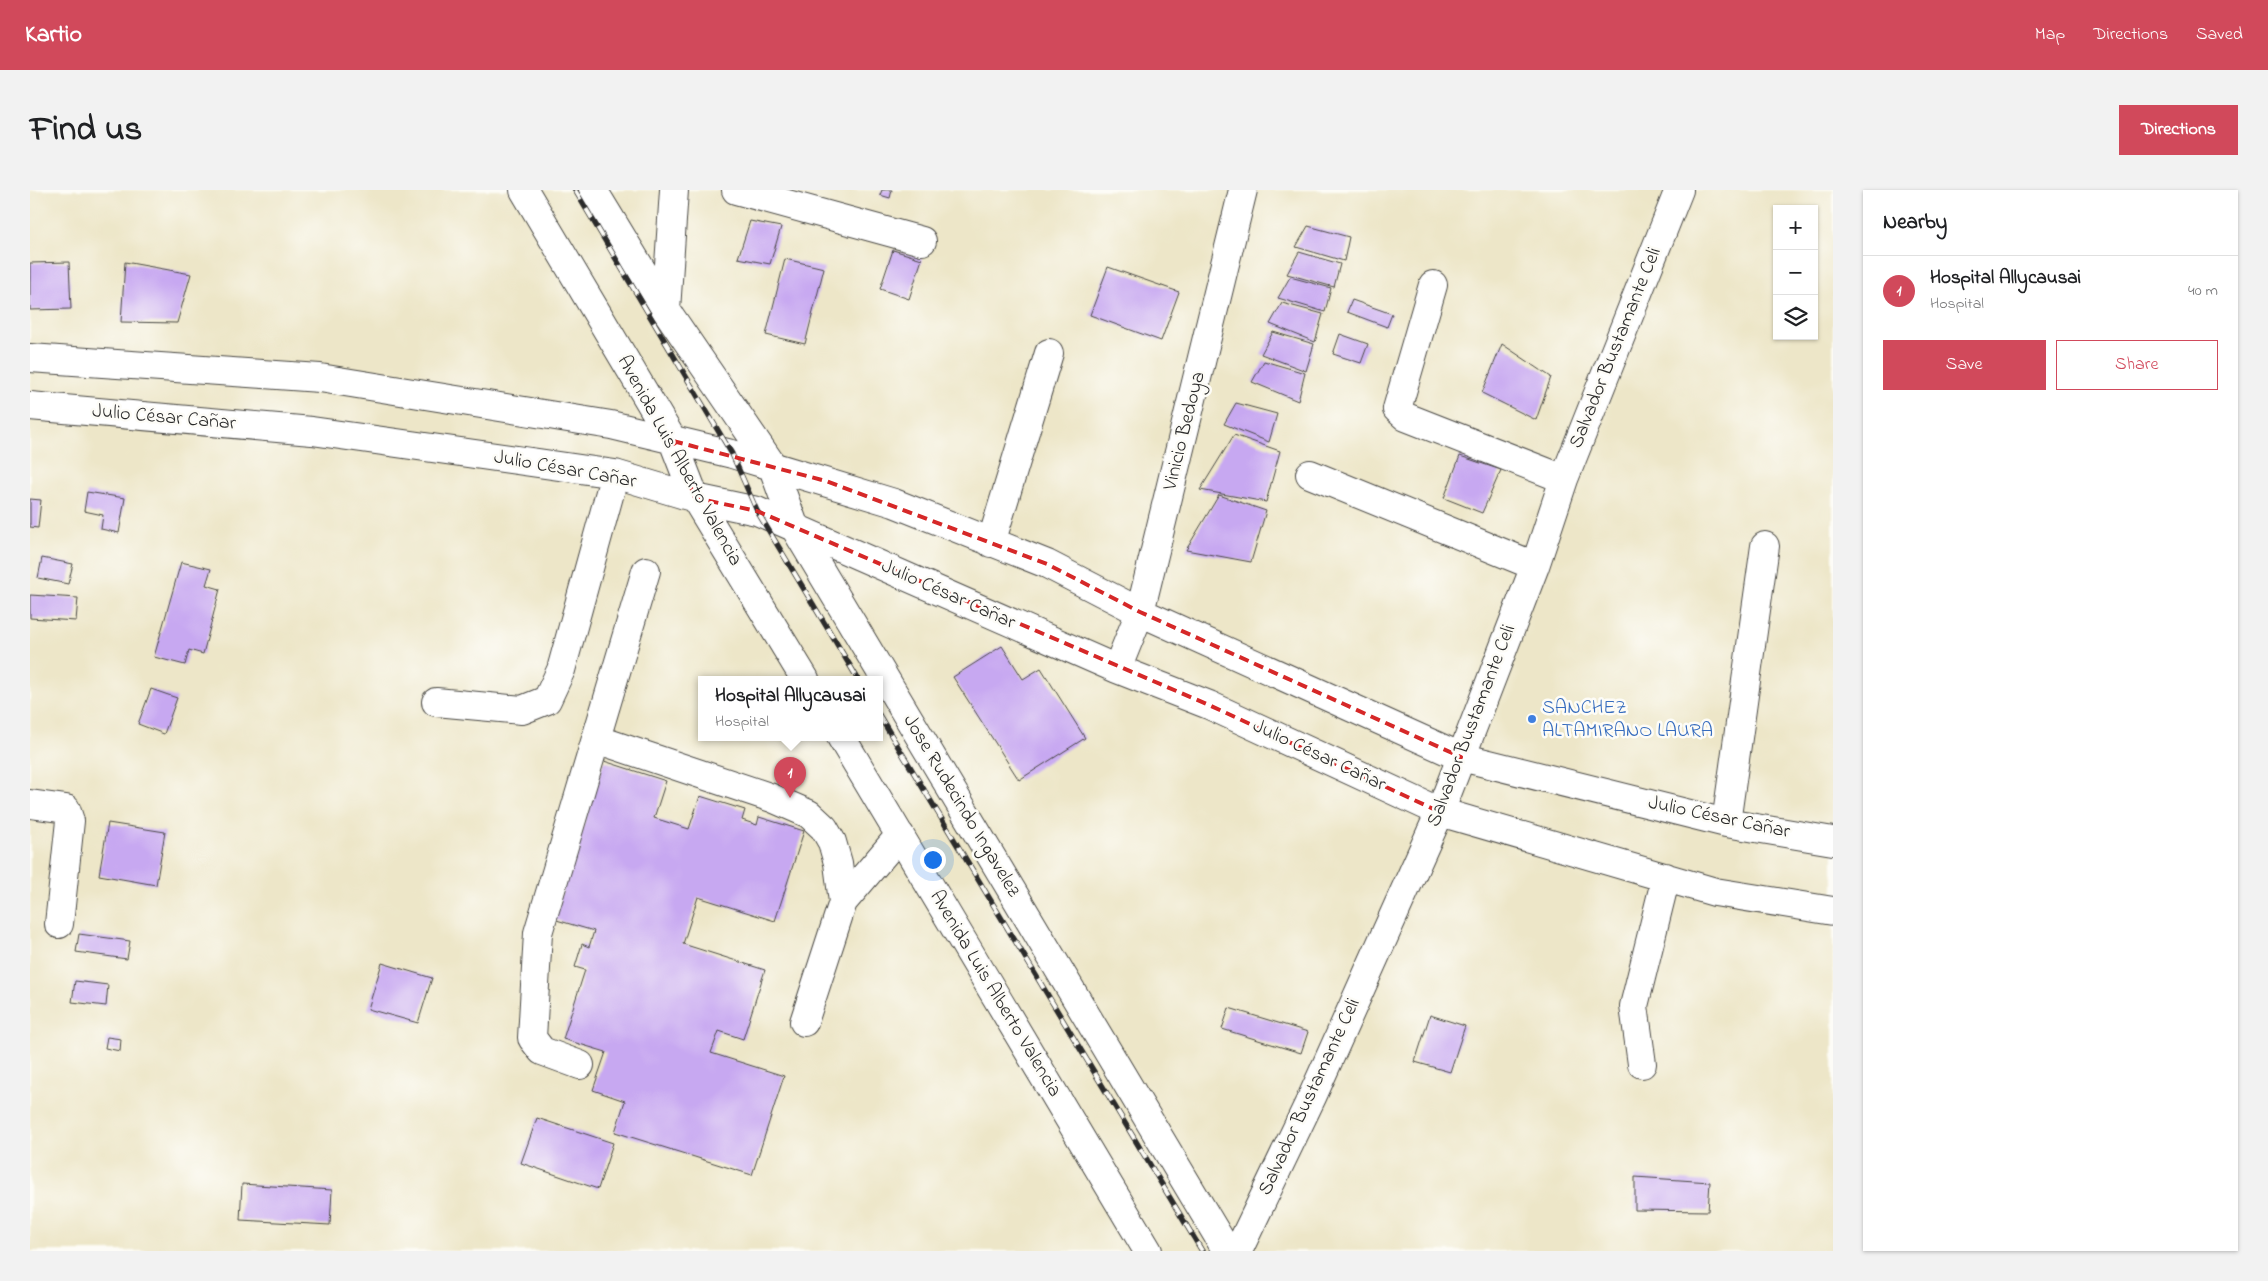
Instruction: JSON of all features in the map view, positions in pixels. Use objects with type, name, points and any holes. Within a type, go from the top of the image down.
[{"type":"street","name":"Avenida Luis Alberto Valencia","points":[[524,190],[673,441],[695,498],[804,676]]},
{"type":"street","name":"Jose Rudecindo Ingavelez","points":[[593,190],[666,310],[772,465],[795,528],[1227,1251]]},
{"type":"street","points":[[666,310],[674,190]]},
{"type":"street","points":[[736,190],[922,241]]},
{"type":"street","name":"Vinicio Bedoya","points":[[1117,669],[1140,612],[1244,190]]},
{"type":"street","name":"Salvador Bustamante Celi","points":[[1238,1251],[1312,1097],[1440,812],[1535,566],[1564,479],[1679,190]]},
{"type":"street","points":[[1433,285],[1398,409],[1406,417],[1564,479]]},
{"type":"street","points":[[991,543],[1049,353]]},
{"type":"street","name":"Julio César Cañar","points":[[30,358],[320,378],[611,425],[772,465],[894,503],[1047,564],[1140,612],[1461,757],[1726,823],[1833,841]]},
{"type":"street","name":"Julio César Cañar","points":[[30,406],[312,431],[615,474],[695,498],[756,511],[1117,669],[1209,705],[1440,812],[1715,892],[1833,911]]},
{"type":"street","points":[[436,702],[522,710],[546,700],[561,670],[615,474]]},
{"type":"street","points":[[1310,474],[1535,566]]},
{"type":"street","points":[[1726,823],[1765,546]]},
{"type":"street","points":[[580,1065],[542,1050],[536,1043],[532,1033],[538,933],[646,571]]},
{"type":"street","points":[[596,739],[772,798],[809,814],[824,828],[832,842],[838,863],[843,902]]},
{"type":"street","name":"Avenida Luis Alberto Valencia","points":[[842,741],[1148,1251]]},
{"type":"street","points":[[30,804],[66,809],[70,822],[59,924]]},
{"type":"street","points":[[804,1022],[843,902],[900,835]]},
{"type":"street","points":[[1642,1064],[1634,1006],[1666,877]]},
{"type":"highlighted area","points":[[673,441],[826,481],[1047,564],[1140,612],[1461,757],[1440,812],[1209,705],[757,511],[695,498]]},
{"type":"building","points":[[882,190],[892,190],[890,198],[880,195]]},
{"type":"building","points":[[750,221],[781,227],[770,264],[738,258]]},
{"type":"building","points":[[1308,226],[1349,237],[1344,261],[1296,247]]},
{"type":"building","points":[[893,250],[922,259],[909,299],[880,289]]},
{"type":"building","points":[[1299,252],[1340,264],[1334,287],[1287,274]]},
{"type":"building","points":[[785,259],[824,268],[805,344],[766,335]]},
{"type":"building","points":[[69,262],[71,309],[30,310],[30,263]]},
{"type":"building","points":[[125,262],[191,274],[177,323],[121,322]]},
{"type":"building","points":[[1108,267],[1179,292],[1161,341],[1090,315]]},
{"type":"building","points":[[1290,277],[1331,288],[1325,312],[1278,298]]},
{"type":"building","points":[[1352,300],[1392,314],[1387,327],[1347,312]]},
{"type":"building","points":[[1282,303],[1323,314],[1315,342],[1270,324]]},
{"type":"building","points":[[1273,332],[1314,344],[1306,371],[1261,354]]},
{"type":"building","points":[[1340,334],[1368,344],[1361,363],[1333,354]]},
{"type":"building","points":[[1502,344],[1551,377],[1536,420],[1482,393]]},
{"type":"building","points":[[1264,361],[1305,373],[1298,401],[1252,382]]},
{"type":"building","points":[[1236,403],[1277,414],[1269,442],[1224,424]]},
{"type":"building","points":[[1234,435],[1280,451],[1266,502],[1200,490]]},
{"type":"building","points":[[1460,456],[1501,470],[1482,513],[1444,498]]},
{"type":"building","points":[[87,492],[125,498],[119,533],[101,529],[103,515],[84,511]]},
{"type":"building","points":[[1219,495],[1266,511],[1251,562],[1186,550]]},
{"type":"building","points":[[30,499],[41,500],[38,528],[30,527]]},
{"type":"building","points":[[42,558],[73,564],[68,584],[38,578]]},
{"type":"building","points":[[181,562],[211,569],[206,585],[220,589],[203,654],[189,650],[185,665],[154,657]]},
{"type":"building","points":[[30,595],[78,598],[76,621],[30,618]]},
{"type":"building","points":[[1002,646],[1023,679],[1041,668],[1085,738],[1019,780],[953,677]]},
{"type":"building","points":[[151,689],[177,698],[164,734],[138,724]]},
{"type":"building","points":[[604,761],[666,781],[654,818],[689,829],[700,796],[745,810],[742,820],[757,825],[759,817],[804,831],[775,921],[698,897],[683,944],[765,970],[743,1039],[719,1031],[711,1053],[784,1076],[752,1175],[615,1132],[625,1101],[593,1090],[606,1052],[563,1039],[585,970],[575,967],[582,944],[589,947],[594,931],[553,919]]},
{"type":"building","points":[[108,823],[165,832],[156,885],[99,875]]},
{"type":"building","points":[[79,934],[130,941],[127,959],[76,952]]},
{"type":"building","points":[[382,963],[432,978],[418,1023],[368,1009]]},
{"type":"building","points":[[75,981],[108,985],[106,1006],[72,1002]]},
{"type":"building","points":[[1229,1008],[1308,1032],[1301,1053],[1222,1029]]},
{"type":"building","points":[[1430,1015],[1465,1026],[1450,1072],[1415,1062]]},
{"type":"building","points":[[107,1037],[121,1039],[120,1051],[105,1048]]},
{"type":"building","points":[[537,1118],[613,1143],[598,1189],[521,1163]]},
{"type":"building","points":[[1635,1177],[1710,1182],[1708,1211],[1635,1210]]},
{"type":"building","points":[[242,1184],[332,1190],[330,1225],[240,1220]]},
{"type":"railway","points":[[575,190],[732,454],[757,511],[856,676]]},
{"type":"railway","points":[[883,722],[1202,1251]]},
{"type":"place","name":"SANCHEZ ALTAMIRANO LAURA","points":[[1532,719]]},
{"type":"place","name":"Hospital Allycausai","points":[[790,798]]}]
